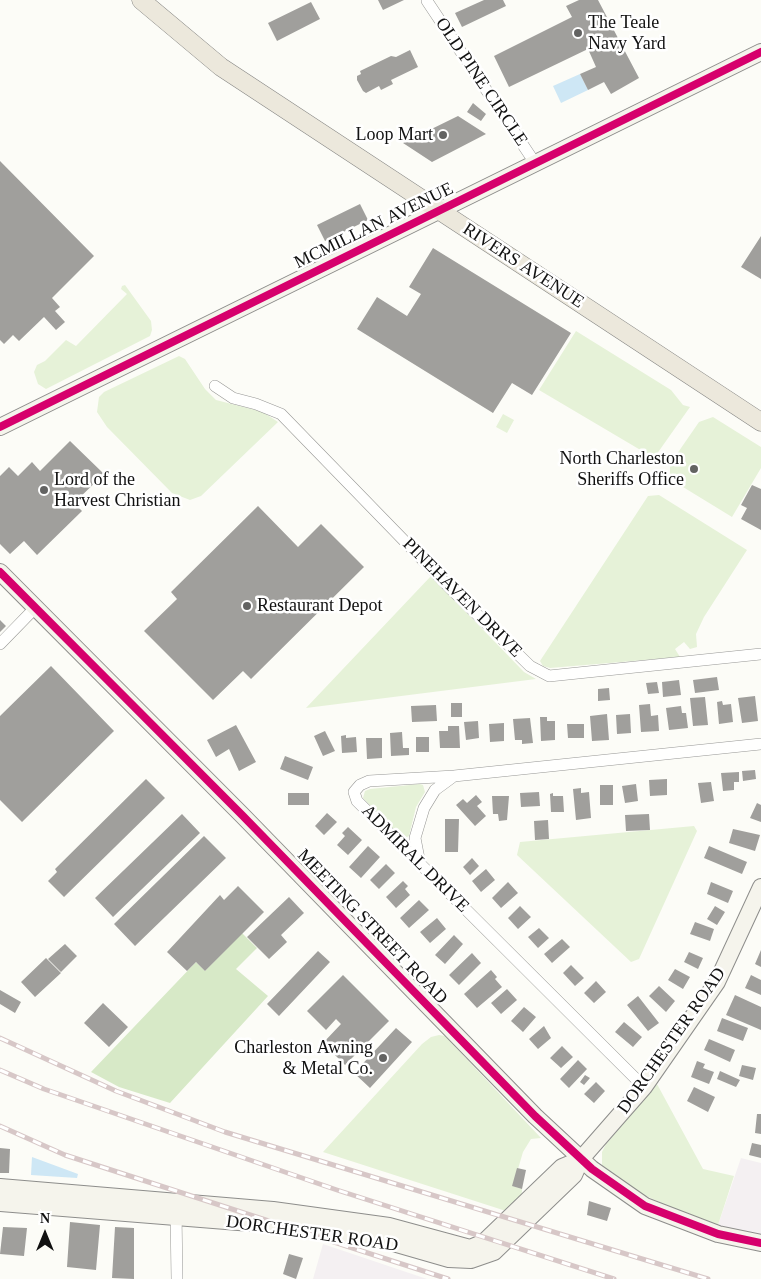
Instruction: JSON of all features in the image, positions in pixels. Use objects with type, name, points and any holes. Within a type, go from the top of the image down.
[{"type":"main road","name":"RIVERS AVENUE","points":[[141,0],[221,67],[761,422]]},
{"type":"street","name":"OLD PINE CIRCLE","points":[[427,0],[535,163]]},
{"type":"street","name":"MCMILLAN AVENUE","points":[[0,427],[761,52]]},
{"type":"street","name":"PINEHAVEN DRIVE","points":[[214,386],[234,398],[282,414],[452,590],[530,666],[548,676],[761,654]]},
{"type":"street","name":"MEETING STREET ROAD","points":[[0,572],[242,815],[535,1116],[600,1176],[645,1206],[718,1234],[761,1243]]},
{"type":"street","points":[[0,644],[36,607]]},
{"type":"street","name":"ADMIRAL DRIVE","points":[[644,1087],[357,801],[354,792],[360,785],[369,781],[454,776],[761,744]]},
{"type":"street","points":[[420,864],[415,838],[424,808],[435,790],[454,776]]},
{"type":"street","name":"DORCHESTER ROAD","points":[[0,1204],[176,1210],[273,1210],[388,1226],[470,1248],[484,1242],[562,1167],[581,1159],[644,1087],[717,982],[761,887]]},
{"type":"street","name":"DORCHESTER ROAD","points":[[0,1187],[176,1210]]},
{"type":"street","points":[[176,1210],[177,1279]]},
{"type":"shaded area","points":[[741,1158],[761,1163],[761,1236],[718,1225]]},
{"type":"shaded area","points":[[323,1244],[427,1279],[313,1279]]},
{"type":"green space","points":[[125,285],[151,321],[152,330],[150,336],[46,389],[38,384],[34,372],[37,365],[45,361],[66,340],[76,346],[127,294],[121,289]]},
{"type":"green space","points":[[576,331],[671,390],[683,405],[690,407],[654,458],[539,390]]},
{"type":"green space","points":[[179,356],[185,359],[205,389],[216,400],[263,412],[278,422],[201,496],[190,500],[172,493],[107,427],[97,412],[99,397],[104,392]]},
{"type":"green space","points":[[503,414],[514,420],[507,433],[496,427]]},
{"type":"green space","points":[[713,417],[761,447],[761,468],[732,517],[673,480],[670,473],[670,464],[699,422]]},
{"type":"green space","points":[[659,495],[747,550],[704,617],[696,634],[697,647],[690,649],[684,642],[675,649],[680,657],[550,668],[543,666],[540,661],[648,496]]},
{"type":"green space","points":[[431,576],[524,672],[536,679],[306,708]]},
{"type":"green space","points":[[423,785],[425,792],[416,807],[409,836],[405,838],[400,837],[363,798],[365,791],[370,789]]},
{"type":"green space","points":[[694,826],[697,831],[639,959],[631,962],[517,855],[520,842]]},
{"type":"green space","points":[[242,933],[257,948],[236,969],[268,996],[170,1103],[119,1087],[91,1072],[196,962],[205,971]]},
{"type":"green space","points":[[445,1036],[541,1138],[531,1139],[523,1152],[513,1186],[522,1189],[522,1192],[519,1199],[506,1211],[323,1152],[422,1044],[431,1037]]},
{"type":"green space","points":[[657,1084],[703,1169],[734,1176],[718,1225],[685,1214],[642,1194],[602,1165],[602,1152],[606,1144]]},
{"type":"water","points":[[580,74],[588,90],[561,103],[553,86]]},
{"type":"water","points":[[32,1157],[78,1174],[77,1178],[31,1175]]},
{"type":"building","points":[[378,0],[404,0],[383,10]]},
{"type":"building","points":[[484,0],[503,0],[506,6],[462,27],[455,13]]},
{"type":"building","name":"The Teale Navy Yard","points":[[579,0],[598,0],[639,78],[611,94],[604,82],[588,90],[580,74],[596,67],[588,49],[509,87],[494,56],[572,17],[566,6]]},
{"type":"building","points":[[311,2],[320,19],[277,41],[268,23]]},
{"type":"building","points":[[410,50],[418,67],[391,80],[393,84],[381,90],[379,86],[366,93],[363,91],[357,80],[357,76],[361,74],[360,71],[391,56],[396,57]]},
{"type":"building","points":[[473,103],[486,114],[481,121],[467,112]]},
{"type":"building","points":[[458,116],[486,134],[432,162],[403,143]]},
{"type":"building","points":[[0,161],[94,256],[52,298],[60,307],[55,311],[65,322],[56,330],[44,317],[19,341],[13,335],[4,344],[0,340]]},
{"type":"building","points":[[360,204],[368,220],[325,241],[317,225]]},
{"type":"building","points":[[761,236],[761,279],[741,267]]},
{"type":"building","points":[[433,248],[571,333],[532,395],[512,383],[493,413],[357,329],[377,297],[407,316],[421,294],[409,287]]},
{"type":"building","name":"Lord of the Harvest Christian","points":[[70,441],[104,474],[74,503],[82,511],[37,555],[24,541],[10,554],[0,544],[0,476],[9,467],[18,476],[32,462],[40,471]]},
{"type":"building","points":[[752,485],[761,489],[761,530],[741,519],[747,508],[741,505]]},
{"type":"building","name":"Restaurant Depot","points":[[258,506],[298,547],[321,524],[364,567],[251,679],[243,671],[213,700],[144,631],[177,599],[171,592]]},
{"type":"building","points":[[0,620],[6,626],[0,632]]},
{"type":"building","points":[[51,666],[114,731],[22,822],[0,800],[0,716]]},
{"type":"building","points":[[717,677],[719,690],[695,693],[693,680]]},
{"type":"building","points":[[679,680],[681,695],[663,697],[662,682]]},
{"type":"building","points":[[657,682],[659,693],[648,694],[646,683]]},
{"type":"building","points":[[609,688],[610,700],[598,701],[598,689]]},
{"type":"building","points":[[755,696],[758,721],[742,723],[738,698]]},
{"type":"building","points":[[705,697],[708,725],[693,726],[690,698]]},
{"type":"building","points":[[722,701],[723,705],[731,704],[733,722],[719,724],[717,702]]},
{"type":"building","points":[[451,703],[462,703],[462,717],[451,717]]},
{"type":"building","points":[[650,704],[651,716],[658,715],[659,731],[641,732],[639,705]]},
{"type":"building","points":[[436,705],[437,721],[412,722],[411,706]]},
{"type":"building","points":[[681,706],[682,713],[686,713],[688,728],[669,730],[666,708]]},
{"type":"building","points":[[607,714],[609,740],[592,741],[590,716]]},
{"type":"building","points":[[630,714],[631,733],[617,734],[616,715]]},
{"type":"building","points":[[540,717],[547,717],[547,721],[555,721],[555,740],[541,741]]},
{"type":"building","points":[[530,718],[533,743],[522,744],[522,740],[515,740],[513,719]]},
{"type":"building","points":[[478,721],[479,738],[466,740],[464,722]]},
{"type":"building","points":[[504,723],[504,741],[490,742],[489,724]]},
{"type":"building","points":[[567,724],[584,724],[584,738],[568,738]]},
{"type":"building","points":[[236,725],[256,762],[239,771],[229,749],[216,757],[207,740]]},
{"type":"building","points":[[448,726],[459,726],[460,748],[440,748],[439,731],[448,731]]},
{"type":"building","points":[[325,731],[335,751],[323,756],[314,736]]},
{"type":"building","points":[[402,732],[403,748],[409,748],[409,755],[391,756],[390,733]]},
{"type":"building","points":[[346,735],[346,738],[356,737],[357,752],[342,753],[341,736]]},
{"type":"building","points":[[416,737],[429,737],[429,752],[416,752]]},
{"type":"building","points":[[366,738],[382,738],[382,758],[367,759]]},
{"type":"building","points":[[285,756],[313,767],[308,780],[280,769]]},
{"type":"building","points":[[755,770],[756,779],[743,781],[742,771]]},
{"type":"building","points":[[739,772],[739,782],[734,782],[734,790],[723,791],[721,773]]},
{"type":"building","points":[[146,779],[165,798],[64,897],[48,881],[57,872],[55,869]]},
{"type":"building","points":[[667,779],[667,795],[650,796],[649,780]]},
{"type":"building","points":[[711,782],[714,801],[701,803],[698,783]]},
{"type":"building","points":[[636,784],[638,801],[625,803],[622,786]]},
{"type":"building","points":[[600,785],[613,785],[613,805],[600,805]]},
{"type":"building","points":[[581,788],[581,793],[589,792],[591,818],[576,820],[573,789]]},
{"type":"building","points":[[539,792],[540,806],[521,807],[520,793]]},
{"type":"building","points":[[288,793],[309,793],[309,805],[288,805]]},
{"type":"building","points":[[553,793],[553,796],[563,796],[564,812],[551,812],[550,794]]},
{"type":"building","points":[[476,795],[482,802],[477,806],[486,816],[475,826],[456,805],[463,799],[467,803]]},
{"type":"building","points":[[492,796],[509,796],[507,820],[499,821],[498,814],[493,814]]},
{"type":"building","points":[[757,803],[761,805],[761,822],[750,818]]},
{"type":"building","points":[[327,813],[337,822],[324,835],[315,826]]},
{"type":"building","points":[[182,814],[200,833],[113,917],[95,898]]},
{"type":"building","points":[[649,814],[650,830],[626,831],[625,815]]},
{"type":"building","points":[[445,819],[459,819],[458,852],[445,852]]},
{"type":"building","points":[[548,820],[549,839],[535,840],[534,821]]},
{"type":"building","points":[[348,827],[362,840],[348,855],[337,845],[345,836],[342,833]]},
{"type":"building","points":[[733,829],[760,835],[755,851],[729,843]]},
{"type":"building","points":[[204,836],[226,858],[135,946],[114,924]]},
{"type":"building","points":[[368,846],[380,857],[361,878],[349,867]]},
{"type":"building","points":[[709,846],[747,862],[742,874],[704,858]]},
{"type":"building","points":[[472,858],[479,866],[470,875],[463,867]]},
{"type":"building","points":[[386,864],[395,873],[379,889],[370,880]]},
{"type":"building","points":[[486,869],[495,880],[481,892],[472,881]]},
{"type":"building","points":[[403,881],[408,886],[405,889],[410,895],[396,908],[386,897]]},
{"type":"building","points":[[508,882],[518,893],[501,908],[492,898]]},
{"type":"building","points":[[711,882],[733,891],[728,903],[707,894]]},
{"type":"building","points":[[238,886],[264,912],[205,971],[196,962],[187,971],[167,952],[220,895],[224,900]]},
{"type":"building","points":[[289,897],[304,913],[281,935],[287,942],[269,959],[247,937]]},
{"type":"building","points":[[419,900],[429,910],[409,928],[400,918]]},
{"type":"building","points":[[520,906],[531,917],[518,929],[508,918]]},
{"type":"building","points":[[715,906],[725,912],[717,925],[707,919]]},
{"type":"building","points":[[437,918],[446,929],[430,943],[420,932]]},
{"type":"building","points":[[695,922],[714,929],[710,941],[690,934]]},
{"type":"building","points":[[539,928],[549,938],[538,948],[528,937]]},
{"type":"building","points":[[454,935],[463,944],[445,964],[435,955]]},
{"type":"building","points":[[562,939],[570,947],[552,963],[544,954]]},
{"type":"building","points":[[65,944],[77,956],[61,972],[48,959]]},
{"type":"building","points":[[761,950],[761,967],[755,964]]},
{"type":"building","points":[[318,951],[330,962],[279,1016],[267,1004]]},
{"type":"building","points":[[689,952],[703,958],[698,969],[684,962]]},
{"type":"building","points":[[472,953],[481,963],[459,985],[449,975]]},
{"type":"building","points":[[46,958],[61,973],[35,997],[21,982]]},
{"type":"building","points":[[571,965],[584,978],[575,986],[563,973]]},
{"type":"building","points":[[675,969],[690,977],[683,989],[668,980]]},
{"type":"building","points":[[491,970],[497,977],[495,979],[502,987],[477,1008],[464,994]]},
{"type":"building","points":[[343,975],[389,1021],[345,1065],[323,1043],[341,1024],[336,1019],[326,1030],[307,1011]]},
{"type":"building","points":[[751,975],[761,980],[761,995],[745,988]]},
{"type":"building","points":[[596,981],[606,992],[594,1003],[584,993]]},
{"type":"building","points":[[659,986],[675,1001],[666,1012],[649,996]]},
{"type":"building","points":[[507,989],[517,1000],[501,1014],[491,1003]]},
{"type":"building","points":[[0,990],[21,1002],[15,1013],[0,1004]]},
{"type":"building","points":[[735,995],[761,1007],[761,1030],[726,1015]]},
{"type":"building","points":[[638,996],[659,1023],[648,1031],[627,1005]]},
{"type":"building","points":[[103,1003],[128,1027],[109,1047],[84,1023]]},
{"type":"building","points":[[524,1007],[536,1017],[523,1032],[511,1021]]},
{"type":"building","points":[[722,1018],[748,1028],[743,1041],[717,1031]]},
{"type":"building","points":[[624,1022],[642,1037],[633,1047],[615,1032]]},
{"type":"building","points":[[544,1026],[551,1038],[538,1049],[529,1039]]},
{"type":"building","name":"Charleston Awning & Metal Co.","points":[[396,1028],[412,1042],[370,1088],[354,1073]]},
{"type":"building","points":[[709,1039],[735,1050],[730,1062],[704,1050]]},
{"type":"building","points":[[562,1046],[573,1057],[561,1068],[550,1058]]},
{"type":"building","points":[[578,1060],[587,1069],[569,1088],[560,1079]]},
{"type":"building","points":[[697,1061],[705,1064],[703,1068],[714,1072],[709,1084],[691,1077]]},
{"type":"building","points":[[742,1065],[756,1068],[753,1080],[739,1076]]},
{"type":"building","points":[[720,1071],[740,1080],[736,1087],[717,1079]]},
{"type":"building","points":[[585,1075],[590,1078],[584,1085],[580,1082]]},
{"type":"building","points":[[596,1082],[605,1091],[594,1103],[584,1094]]},
{"type":"building","points":[[694,1087],[715,1097],[708,1112],[687,1101]]},
{"type":"building","points":[[757,1114],[761,1114],[761,1134],[755,1133]]},
{"type":"building","points":[[752,1143],[761,1145],[761,1158],[749,1155]]},
{"type":"building","points":[[0,1148],[10,1149],[9,1173],[0,1173]]},
{"type":"building","points":[[517,1168],[526,1170],[522,1189],[512,1186]]},
{"type":"building","points":[[589,1201],[611,1208],[607,1221],[587,1215]]},
{"type":"building","points":[[70,1222],[100,1225],[96,1270],[67,1267]]},
{"type":"building","points":[[3,1227],[27,1228],[24,1256],[0,1254]]},
{"type":"building","points":[[115,1227],[134,1228],[134,1279],[112,1278]]},
{"type":"building","points":[[289,1254],[303,1258],[296,1279],[283,1274]]},
{"type":"railway","points":[[0,1038],[116,1091],[225,1132],[708,1279]]},
{"type":"railway","points":[[0,1070],[44,1089],[337,1190],[614,1279]]},
{"type":"railway","points":[[0,1126],[65,1155],[448,1279]]},
{"type":"cycle path","points":[[0,427],[761,52]]},
{"type":"cycle path","points":[[0,572],[242,815],[535,1116],[592,1169],[645,1206],[718,1234],[761,1243]]},
{"type":"place","name":"The Teale Navy Yard","points":[[578,33]]},
{"type":"place","name":"Loop Mart","points":[[443,135]]},
{"type":"place","name":"North Charleston Sheriffs Office","points":[[694,469]]},
{"type":"place","name":"Lord of the Harvest Christian","points":[[44,490]]},
{"type":"place","name":"Restaurant Depot","points":[[247,606]]},
{"type":"place","name":"Charleston Awning & Metal Co.","points":[[383,1058]]}]
